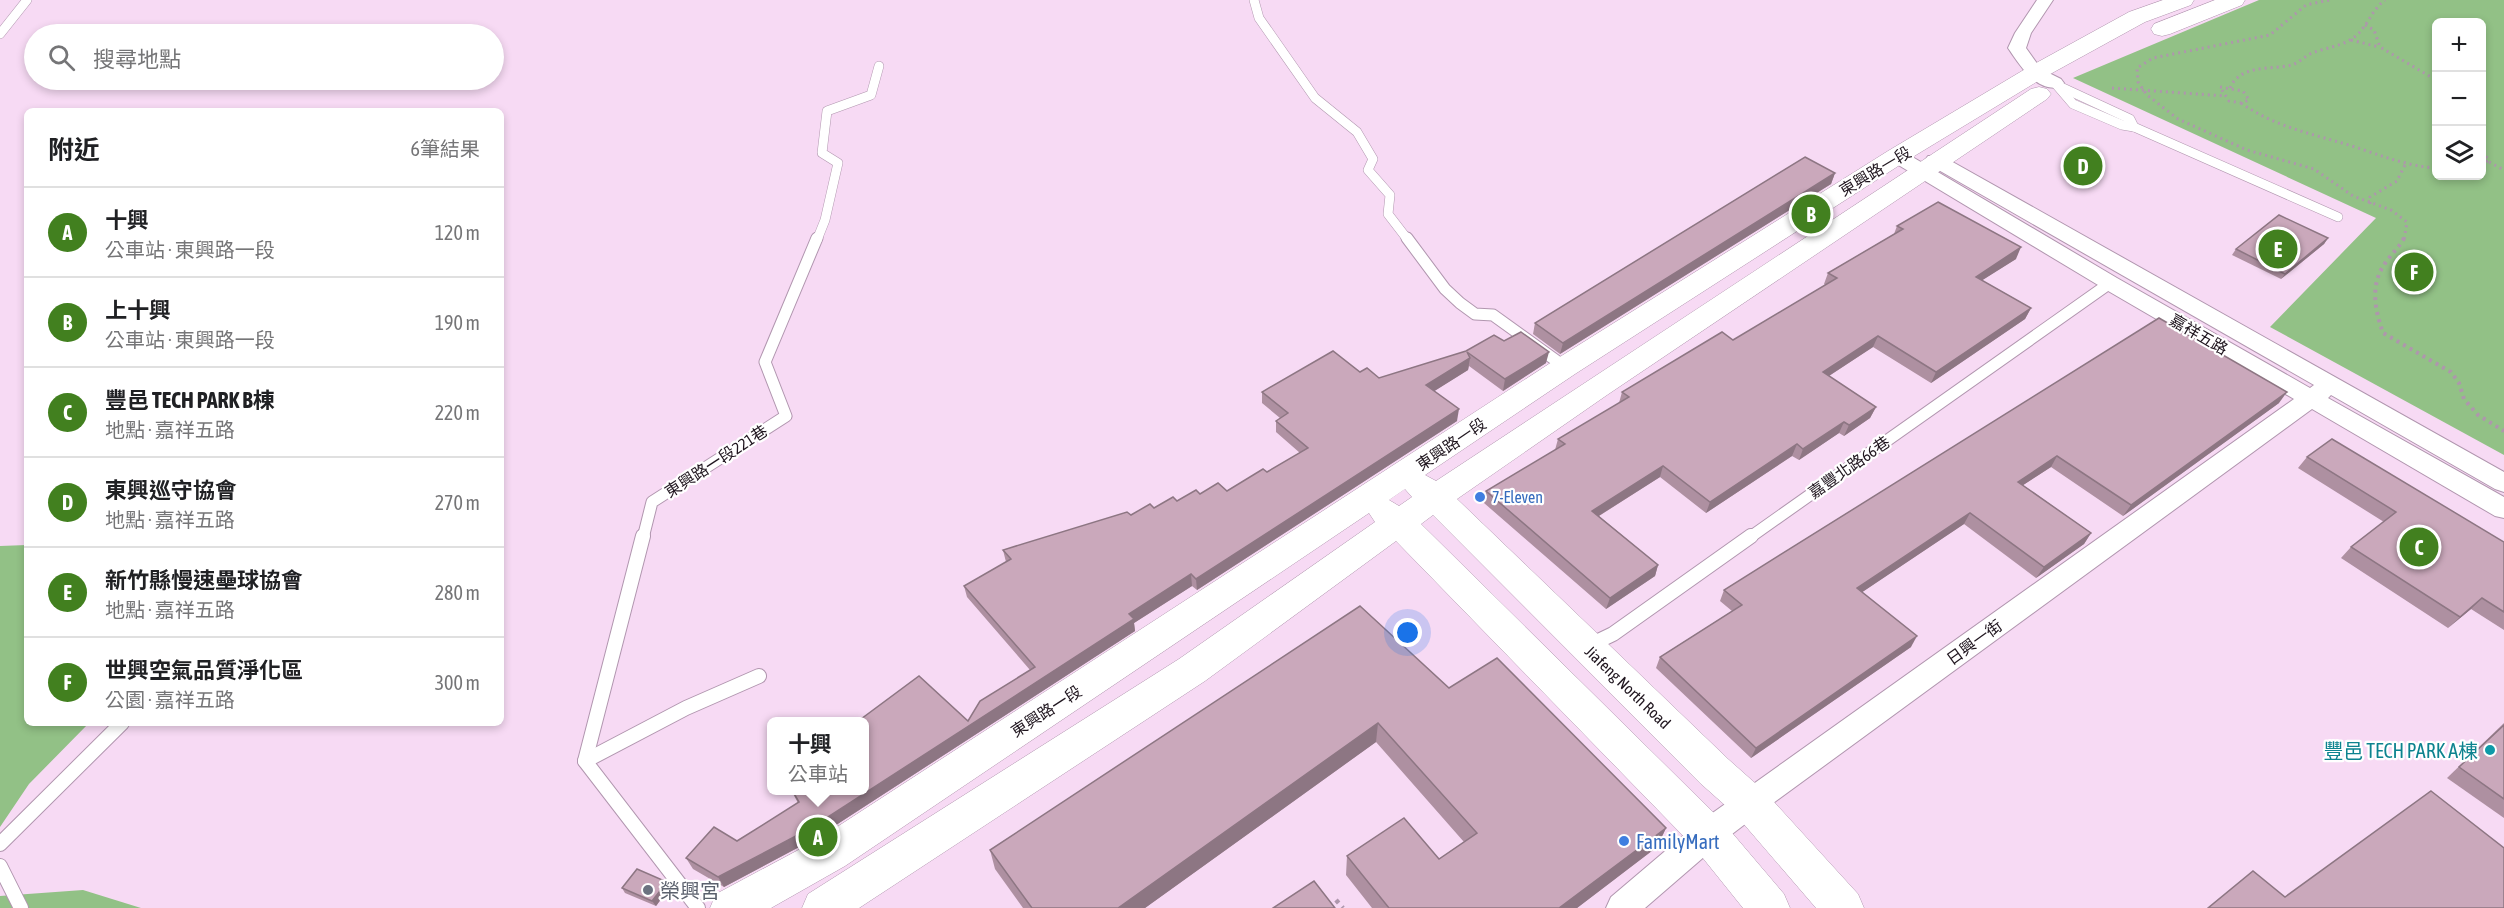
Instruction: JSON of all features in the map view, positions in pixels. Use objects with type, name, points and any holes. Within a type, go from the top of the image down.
[{"type":"street","points":[[2045,0],[2023,33],[2017,48],[2045,78]]},
{"type":"street","name":"東興路一段","points":[[731,908],[831,853],[1565,367],[1918,159],[2137,17],[2183,0]]},
{"type":"street","name":"東興路一段","points":[[2045,78],[2234,0]]},
{"type":"street","name":"東興路一段","points":[[823,908],[1192,670],[1596,388],[1918,159]]},
{"type":"street","name":"嘉祥五路","points":[[1918,159],[2109,283],[2504,483]]},
{"type":"street","name":"嘉祥五路","points":[[1918,159],[2322,392],[2504,509]]},
{"type":"street","name":"日興一街","points":[[1622,908],[1708,834],[1750,803],[2322,392]]},
{"type":"street","name":"Jiafeng North Road","points":[[1405,475],[1436,498],[1714,771],[1750,803],[1843,908]]},
{"type":"street","points":[[1369,498],[1399,525],[1708,834],[1769,908]]},
{"type":"lane","points":[[0,34],[27,0]]},
{"type":"lane","points":[[1254,0],[1259,18],[1315,98],[1357,132],[1372,159],[1368,170],[1370,174],[1391,192],[1388,214],[1445,289],[1475,314],[1493,315],[1565,367]]},
{"type":"lane","name":"東興路一段221巷","points":[[585,761],[652,502],[786,416],[765,362],[825,220],[838,163],[822,153],[827,111],[871,95],[879,66]]},
{"type":"lane","points":[[2045,78],[2073,104],[2122,125],[2134,127],[2338,216]]},
{"type":"lane","name":"嘉豐北路66巷","points":[[1587,646],[1613,634],[2109,283]]},
{"type":"lane","points":[[698,908],[585,761],[686,708],[759,676]]},
{"type":"lane","points":[[0,844],[119,726]]},
{"type":"lane","points":[[0,866],[21,908]]},
{"type":"path","points":[[2329,0],[2306,5],[2270,34],[2167,53],[2144,62],[2137,68],[2135,76],[2141,91],[2157,107],[2208,134],[2247,150],[2314,169],[2330,177],[2356,198],[2393,209],[2401,214],[2407,222],[2405,243],[2380,271],[2374,286],[2374,303],[2383,333],[2451,372],[2459,383],[2464,399],[2478,415],[2504,430]]},
{"type":"path","points":[[2230,88],[2231,82],[2237,76],[2273,66],[2299,62],[2306,55],[2351,40],[2365,25],[2369,13],[2385,0]]},
{"type":"path","points":[[2365,25],[2374,30],[2380,47]]},
{"type":"path","points":[[2351,40],[2380,47],[2432,78]]},
{"type":"path","points":[[2241,103],[2249,100],[2243,91],[2220,87],[2229,100],[2241,103],[2269,121],[2287,128],[2406,164],[2432,167]]},
{"type":"path","points":[[2109,88],[2225,96]]},
{"type":"path","points":[[2486,156],[2489,162],[2504,170]]},
{"type":"path","points":[[2370,204],[2370,198],[2394,185],[2403,177],[2406,164]]},
{"type":"path","points":[[1336,900],[1343,908]]},
{"type":"green space","points":[[2259,0],[2504,0],[2504,455],[2270,327],[2376,218],[2073,78]]},
{"type":"green space","points":[[24,545],[24,726],[86,726],[29,784],[0,827],[0,546]]},
{"type":"green space","points":[[83,890],[141,908],[0,908],[0,896]]},
{"type":"building","points":[[1805,157],[1835,173],[1563,343],[1535,323]]},
{"type":"building","points":[[1938,202],[2021,247],[1976,277],[2031,308],[1936,372],[1878,336],[1823,372],[1876,407],[1849,425],[1844,422],[1803,449],[1797,444],[1710,502],[1663,466],[1592,511],[1658,565],[1610,598],[1486,491],[1565,444],[1558,439],[1629,397],[1622,392],[1722,332],[1733,340],[1837,278],[1828,273],[1903,229],[1897,226]]},
{"type":"building","points":[[2279,215],[2328,238],[2285,274],[2236,249]]},
{"type":"building","points":[[2159,318],[2287,392],[2131,505],[2057,456],[2018,482],[2091,533],[2044,567],[1970,513],[1857,588],[1917,636],[1756,748],[1660,657],[1742,605],[1724,590]]},
{"type":"building","points":[[1521,332],[1549,352],[1505,379],[1467,352],[1470,358],[1426,385],[1459,409],[1196,579],[1191,574],[1129,614],[1134,619],[869,790],[869,717],[864,717],[919,676],[968,721],[980,701],[1035,667],[964,586],[1011,559],[1003,550],[1127,512],[1131,515],[1150,504],[1154,508],[1173,497],[1177,501],[1196,490],[1200,494],[1218,483],[1227,491],[1263,469],[1267,472],[1308,448],[1276,421],[1288,413],[1262,392],[1333,351],[1360,372],[1367,368],[1379,378],[1466,351],[1494,335],[1504,341]]},
{"type":"building","points":[[2332,439],[2504,542],[2504,612],[2482,598],[2460,617],[2351,547],[2396,512],[2307,457]]},
{"type":"building","points":[[1360,606],[1449,688],[1497,658],[1666,828],[1559,908],[1389,908],[1347,856],[1404,818],[1439,859],[1477,833],[1378,723],[1118,908],[1032,908],[990,850]]},
{"type":"building","name":"豐邑 TECH PARK A棟","points":[[2504,725],[2504,799],[2459,767]]},
{"type":"building","points":[[2431,791],[2504,848],[2504,908],[2208,908],[2253,871],[2285,897]]},
{"type":"building","points":[[795,795],[862,795],[811,828],[718,877],[686,858],[714,827],[737,841],[799,802]]},
{"type":"building","name":"榮興宮","points":[[637,869],[667,882],[652,901],[622,888]]},
{"type":"building","points":[[1314,881],[1335,908],[1273,908]]},
{"type":"place","name":"東興巡守協會","points":[[2083,166]]},
{"type":"place","name":"上十興","points":[[1811,214]]},
{"type":"place","name":"新竹縣慢速壘球協會","points":[[2278,249]]},
{"type":"place","name":"世興空氣品質淨化區","points":[[2414,272]]},
{"type":"place","name":"7-Eleven","points":[[1480,497]]},
{"type":"place","name":"豐邑 TECH PARK B棟","points":[[2419,547]]},
{"type":"place","name":"豐邑 TECH PARK A棟","points":[[2490,750]]},
{"type":"place","name":"十興","points":[[818,837]]},
{"type":"place","name":"FamilyMart","points":[[1624,841]]},
{"type":"place","name":"榮興宮","points":[[648,890]]}]
